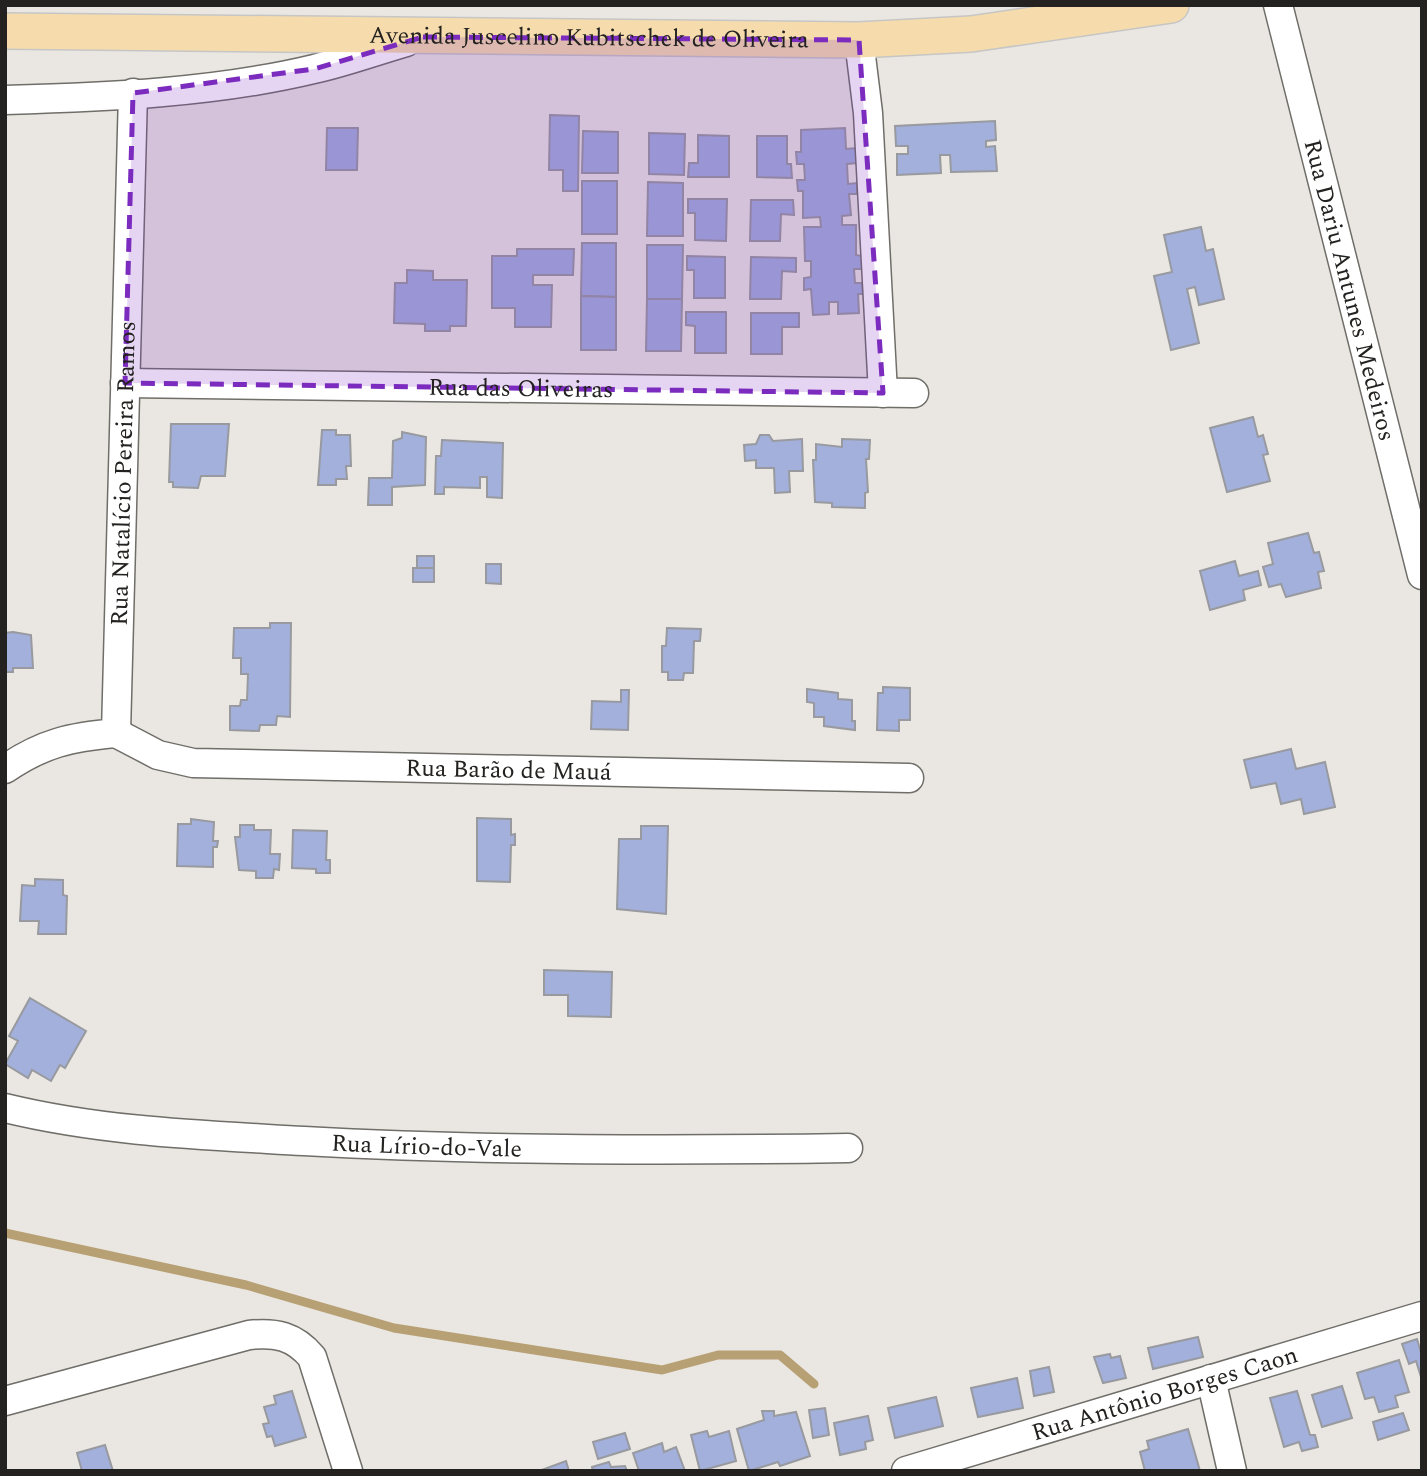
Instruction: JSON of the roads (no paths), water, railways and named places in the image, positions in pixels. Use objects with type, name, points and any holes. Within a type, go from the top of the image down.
[{"type":"main road","name":"Avenida Juscelino Kubitschek de Oliveira","points":[[5,31],[859,40],[1040,26],[1171,5]]},
{"type":"street","name":"Rua Dariu Antunes Medeiros","points":[[1278,5],[1422,575]]},
{"type":"street","points":[[5,100],[132,93],[249,81],[314,69],[423,37]]},
{"type":"street","points":[[859,40],[868,113],[883,393]]},
{"type":"street","name":"Rua Natalício Pereira Ramos","points":[[116,733],[132,93]]},
{"type":"street","name":"Rua das Oliveiras","points":[[125,383],[914,393]]},
{"type":"street","points":[[5,769],[32,751],[74,737],[116,733]]},
{"type":"street","name":"Rua Barão de Mauá","points":[[116,733],[158,755],[193,763],[909,778]]},
{"type":"street","name":"Rua Lírio-do-Vale","points":[[5,1108],[89,1126],[155,1133],[395,1146],[602,1152],[848,1148]]},
{"type":"street","name":"Rua Antônio Borges Caon","points":[[906,1471],[1422,1316]]},
{"type":"street","points":[[5,1401],[249,1335],[270,1333],[286,1336],[301,1345],[312,1357],[348,1471]]},
{"type":"street","points":[[1211,1379],[1232,1471]]},
{"type":"waterway","points":[[5,1233],[246,1285],[394,1328],[662,1370],[718,1355],[780,1355],[814,1384]]}]
